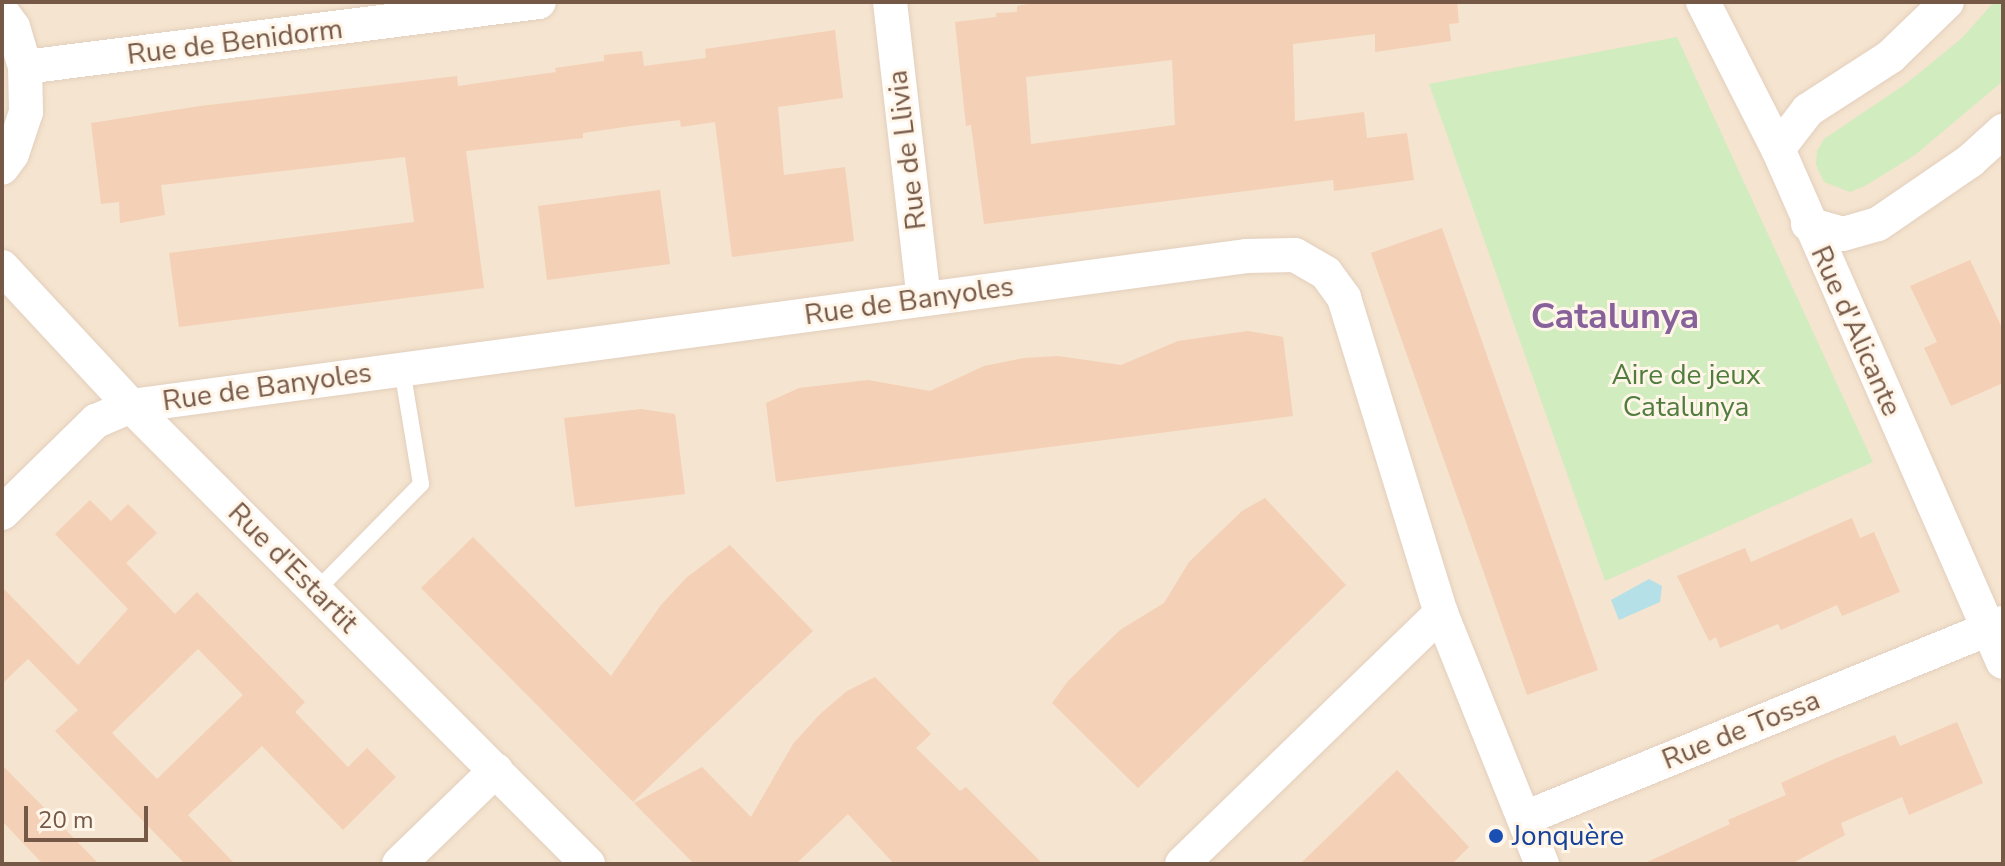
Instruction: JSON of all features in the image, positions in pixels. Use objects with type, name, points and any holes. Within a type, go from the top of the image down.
[{"type":"street","name":"Rue de Benidorm","points":[[25,67],[445,8],[539,2]]},
{"type":"street","name":"Rue de Llivia","points":[[890,2],[924,299]]},
{"type":"street","name":"Rue d'Alicante","points":[[1703,2],[1778,149],[1808,224],[1996,626],[2003,662]]},
{"type":"street","points":[[1778,149],[1808,110],[1890,57],[1947,2]]},
{"type":"street","points":[[2,12],[13,27],[25,67],[26,112],[12,154],[2,168]]},
{"type":"street","points":[[1808,224],[1843,234],[1878,224],[1970,161],[2003,131]]},
{"type":"street","name":"Rue de Banyoles","points":[[2,513],[96,421],[131,406],[1246,256],[1295,255],[1326,273],[1344,298],[1441,613],[1525,818]]},
{"type":"street","name":"Rue d'Estartit","points":[[2,267],[131,406],[588,864]]},
{"type":"street","points":[[1182,864],[1441,613]]},
{"type":"street","name":"Rue de Tossa","points":[[1525,818],[1996,626]]},
{"type":"street","points":[[399,864],[496,770]]},
{"type":"street","points":[[1525,818],[1542,864]]},
{"type":"lane","points":[[316,591],[421,484],[402,369]]},
{"type":"shaded area","points":[[2,2],[2003,2],[2003,864],[2,864]]},
{"type":"green space","points":[[1994,2],[2003,2],[2003,81],[1915,155],[1865,186],[1850,192],[1824,182],[1816,165],[1817,151],[1824,139],[1907,83],[1962,38]]},
{"type":"green space","name":"Aire de jeux Catalunya","points":[[1677,37],[1873,462],[1605,581],[1429,84]]},
{"type":"water","points":[[1649,579],[1662,586],[1660,602],[1619,620],[1611,600]]},
{"type":"building","points":[[1040,2],[1457,2],[1459,23],[1449,24],[1451,41],[1375,52],[1375,34],[1293,44],[1295,121],[1364,112],[1367,138],[1407,133],[1414,180],[1334,191],[1333,180],[984,224],[971,125],[966,126],[955,22],[1017,12],[1017,6]],"holes":[[[1172,60],[1175,125],[1031,144],[1026,77]]]},
{"type":"building","points":[[835,30],[843,98],[778,107],[784,175],[845,167],[854,241],[732,257],[715,122],[681,127],[680,120],[631,126],[583,133],[583,138],[466,151],[484,288],[179,327],[169,253],[414,222],[405,157],[161,185],[165,215],[120,223],[119,202],[101,204],[91,123],[200,106],[457,76],[458,86],[556,72],[555,68],[604,61],[604,55],[642,51],[644,66],[706,58],[705,49]]},
{"type":"building","points":[[660,190],[670,264],[547,280],[538,206]]},
{"type":"building","points":[[1442,228],[1598,670],[1527,695],[1371,253]]},
{"type":"building","points":[[1970,260],[2003,330],[2003,383],[1951,406],[1924,348],[1937,342],[1910,286]]},
{"type":"building","points":[[1248,331],[1283,337],[1293,416],[776,482],[766,403],[799,388],[868,380],[930,391],[984,366],[1024,358],[1058,356],[1121,365],[1178,341]]},
{"type":"building","points":[[641,409],[675,414],[685,494],[575,507],[564,418]]},
{"type":"building","points":[[1265,498],[1346,585],[1138,788],[1052,703],[1068,681],[1120,630],[1164,603],[1189,562],[1242,511]]},
{"type":"building","points":[[90,500],[111,521],[128,504],[157,533],[126,563],[175,614],[197,592],[305,702],[295,712],[348,767],[367,748],[396,777],[343,830],[262,746],[188,815],[235,864],[185,864],[55,731],[78,710],[28,659],[2,684],[2,587],[78,665],[128,609],[55,534]],"holes":[[[198,649],[243,695],[157,779],[112,733]]]},
{"type":"building","points":[[1852,518],[1860,538],[1874,532],[1900,592],[1842,616],[1837,605],[1781,630],[1778,624],[1720,648],[1716,637],[1709,641],[1677,576],[1745,548],[1751,562]]},
{"type":"building","points":[[473,537],[611,676],[661,605],[687,577],[730,545],[813,631],[633,802],[421,588]]},
{"type":"building","points":[[875,677],[931,734],[916,748],[960,791],[966,787],[1043,864],[894,864],[848,814],[796,864],[694,864],[634,803],[702,767],[751,817],[793,744],[819,715],[847,691]]},
{"type":"building","points":[[1957,722],[1983,783],[1909,815],[1902,797],[1841,823],[1845,835],[1791,864],[1643,864],[1730,824],[1728,820],[1786,795],[1781,783],[1834,759],[1895,735],[1900,746]]},
{"type":"building","points":[[2,765],[99,864],[43,864],[2,821]]},
{"type":"building","points":[[1397,770],[1469,847],[1452,864],[1300,864]]},
{"type":"place","name":"Jonquère","points":[[1496,836]]},
{"type":"district","name":"Catalunya","points":[[1615,317]]}]
